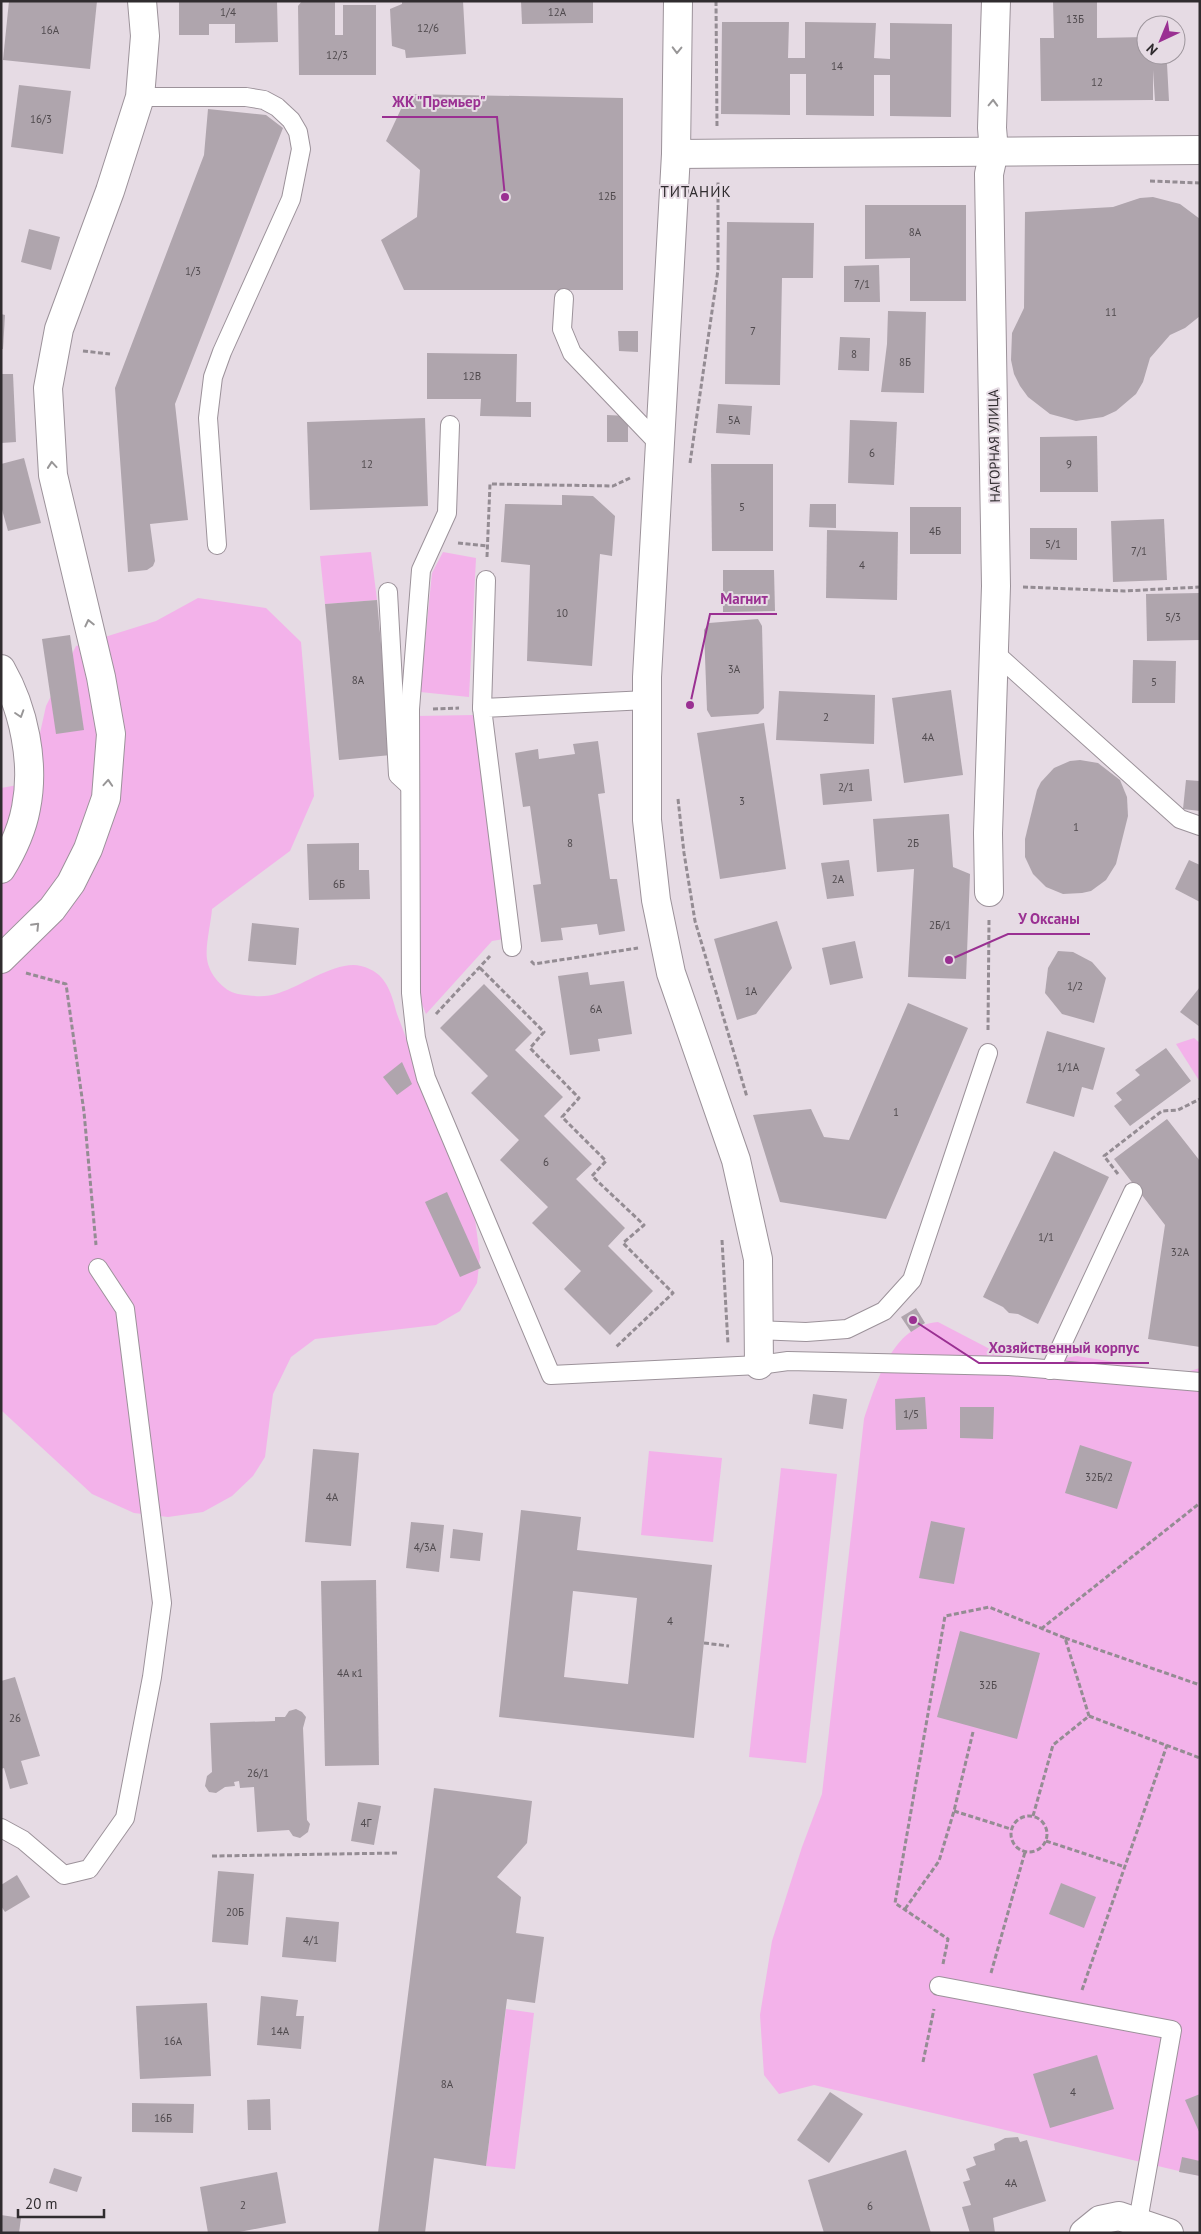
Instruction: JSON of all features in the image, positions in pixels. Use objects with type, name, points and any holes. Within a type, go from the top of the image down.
[{"type":"street","points":[[10,965],[70,883],[88,849],[106,798],[111,734],[101,677],[53,475],[48,388],[59,329],[110,191],[140,97],[145,36],[142,1]]},
{"type":"street","points":[[678,1],[676,154],[647,700],[647,820],[656,900],[671,973],[736,1160],[758,1259],[759,1366]]},
{"type":"street","name":"НАГОРНАЯ УЛИЦА","points":[[989,904],[988,833],[996,586],[989,174],[994,151],[992,128],[996,1]]},
{"type":"street","points":[[676,154],[1200,150]]},
{"type":"street","points":[[1,669],[11,686],[23,721],[28,770],[26,808],[13,848],[1,869]]},
{"type":"street","points":[[1084,2233],[1100,2220],[1118,2216],[1138,2221],[1169,2233]]},
{"type":"lane","points":[[140,97],[246,97],[264,100],[278,107],[291,120],[298,132],[301,149],[290,199],[222,352],[213,377],[208,418],[218,545]]},
{"type":"lane","points":[[564,298],[562,329],[572,353],[661,446]]},
{"type":"lane","points":[[450,424],[447,513],[421,570],[410,709],[411,993],[416,1038],[426,1078],[551,1375],[729,1365],[759,1366],[788,1361],[1009,1366],[1200,1382]]},
{"type":"lane","points":[[486,580],[482,708],[512,947]]},
{"type":"lane","points":[[388,592],[398,775],[410,786]]},
{"type":"lane","points":[[995,653],[1180,819],[1200,826]]},
{"type":"lane","points":[[482,708],[647,700]]},
{"type":"lane","points":[[758,1330],[806,1332],[847,1329],[884,1311],[912,1280],[988,1053]]},
{"type":"lane","points":[[1050,1370],[1133,1192]]},
{"type":"lane","points":[[1,1828],[23,1840],[64,1874],[89,1869],[125,1818],[152,1677],[162,1603],[125,1309],[98,1268]]},
{"type":"lane","points":[[939,1986],[986,1993],[1172,2030],[1138,2221]]},
{"type":"path","points":[[716,1],[717,131]]},
{"type":"path","points":[[689,470],[718,270],[718,173]]},
{"type":"path","points":[[73,350],[110,354]]},
{"type":"path","points":[[486,580],[490,484],[613,486],[638,474]]},
{"type":"path","points":[[1018,587],[1124,591],[1200,587]]},
{"type":"path","points":[[410,709],[482,708]]},
{"type":"path","points":[[677,792],[695,921],[748,1100]]},
{"type":"path","points":[[988,1053],[989,904]]},
{"type":"path","points":[[432,1018],[496,949],[512,947],[534,964],[646,947]]},
{"type":"path","points":[[10,965],[66,984],[84,1112],[98,1268]]},
{"type":"path","points":[[480,968],[544,1032],[530,1048],[579,1098],[562,1116],[606,1161],[592,1176],[644,1225],[623,1244],[673,1293],[615,1348]]},
{"type":"path","points":[[1133,1192],[1104,1156],[1162,1111],[1178,1110],[1200,1099]]},
{"type":"path","points":[[1041,1629],[1200,1503]]},
{"type":"path","points":[[923,2062],[948,1939],[895,1903],[945,1616],[989,1607],[1064,1638],[1200,1685]]},
{"type":"path","points":[[1064,1638],[1089,1716]]},
{"type":"path","points":[[704,1643],[729,1646]]},
{"type":"path","points":[[1089,1716],[1200,1758]]},
{"type":"path","points":[[1033,1816],[1053,1745],[1089,1716]]},
{"type":"path","points":[[905,1909],[939,1861],[974,1732]]},
{"type":"path","points":[[1074,2011],[1166,1745]]},
{"type":"path","points":[[954,1811],[1011,1829]]},
{"type":"path","points":[[1033,1816],[1039,1818],[1046,1827],[1046,1841],[1040,1850],[1031,1853],[1024,1852],[1019,1850],[1011,1840],[1011,1829],[1020,1818],[1033,1816]]},
{"type":"path","points":[[1046,1841],[1125,1867]]},
{"type":"path","points":[[986,1993],[1024,1852]]},
{"type":"path","points":[[212,1856],[398,1853]]},
{"type":"shaded area","points":[[371,552],[377,600],[325,604],[320,556]]},
{"type":"shaded area","points":[[443,552],[476,558],[469,697],[420,692],[432,573]]},
{"type":"shaded area","points":[[198,598],[266,608],[301,642],[314,796],[290,851],[212,909],[207,941],[208,965],[222,986],[238,994],[258,996],[269,996],[279,993],[331,970],[352,965],[369,969],[382,978],[390,991],[475,1219],[480,1257],[477,1283],[460,1311],[436,1325],[315,1339],[291,1357],[273,1394],[265,1457],[253,1476],[232,1496],[203,1512],[168,1517],[134,1513],[92,1494],[1,1410],[1,788],[29,783],[46,706],[76,646],[156,621]]},
{"type":"shaded area","points":[[475,715],[504,939],[492,941],[426,1014],[417,992],[416,716]]},
{"type":"shaded area","points":[[1194,1038],[1200,1043],[1200,1082],[1176,1044]]},
{"type":"shaded area","points":[[938,1322],[1009,1359],[1046,1361],[1077,1356],[1183,1373],[1200,1368],[1200,2176],[814,2085],[779,2094],[764,2075],[760,2015],[772,1941],[802,1847],[822,1794],[864,1419],[881,1373],[898,1344],[909,1333],[922,1326]]},
{"type":"shaded area","points":[[649,1451],[722,1458],[713,1542],[641,1535]]},
{"type":"shaded area","points":[[781,1468],[837,1474],[806,1763],[749,1757]]},
{"type":"shaded area","points":[[506,2009],[534,2013],[515,2169],[486,2166]]},
{"type":"building","points":[[9,1],[97,1],[90,69],[3,60]]},
{"type":"building","points":[[179,1],[277,1],[278,42],[235,43],[235,24],[209,24],[209,35],[179,35]]},
{"type":"building","points":[[302,1],[335,1],[335,35],[343,35],[343,5],[376,5],[376,75],[299,75],[298,6]]},
{"type":"building","points":[[402,1],[463,1],[466,54],[406,58],[405,50],[392,46],[390,9],[402,4]]},
{"type":"building","points":[[521,1],[593,1],[593,23],[522,24]]},
{"type":"building","points":[[1053,1],[1097,1],[1097,38],[1136,37],[1136,65],[1167,65],[1169,101],[1155,101],[1153,70],[1153,100],[1041,101],[1040,38],[1054,38]]},
{"type":"building","points":[[722,22],[789,22],[788,58],[805,58],[805,22],[876,23],[874,58],[890,59],[890,23],[952,24],[951,117],[890,116],[890,75],[874,75],[874,116],[806,115],[806,74],[790,74],[790,115],[721,114]]},
{"type":"building","points":[[19,85],[71,91],[63,154],[11,147]]},
{"type":"building","points":[[408,94],[623,98],[623,290],[404,290],[381,240],[417,217],[420,170],[386,141]]},
{"type":"building","points":[[208,109],[266,115],[283,128],[175,404],[188,520],[150,524],[155,561],[153,566],[147,570],[128,572],[115,388],[204,155]]},
{"type":"building","points":[[1153,197],[1180,204],[1200,219],[1200,316],[1185,328],[1170,335],[1150,358],[1143,382],[1136,394],[1116,411],[1103,417],[1076,421],[1050,414],[1028,397],[1020,386],[1014,374],[1011,360],[1012,333],[1024,308],[1025,212],[1113,207],[1140,198]]},
{"type":"building","points":[[865,205],[966,205],[966,301],[910,301],[910,258],[865,259]]},
{"type":"building","points":[[727,222],[814,223],[813,278],[782,278],[780,385],[725,384]]},
{"type":"building","points":[[29,229],[60,237],[51,270],[21,262]]},
{"type":"building","points":[[879,265],[880,302],[844,302],[844,266]]},
{"type":"building","points":[[888,311],[926,312],[924,393],[881,392],[887,344]]},
{"type":"building","points":[[1,314],[5,315],[3,349],[1,349]]},
{"type":"building","points":[[618,331],[638,331],[638,352],[619,351]]},
{"type":"building","points":[[840,337],[870,338],[869,371],[838,370]]},
{"type":"building","points":[[427,353],[517,354],[516,402],[531,402],[531,417],[480,416],[481,399],[427,399]]},
{"type":"building","points":[[1,374],[13,374],[16,442],[1,443]]},
{"type":"building","points":[[718,404],[752,406],[750,435],[716,433]]},
{"type":"building","points":[[607,415],[628,416],[628,442],[607,442]]},
{"type":"building","points":[[425,418],[428,506],[310,510],[307,422]]},
{"type":"building","points":[[850,420],[897,422],[894,485],[848,483]]},
{"type":"building","points":[[1097,436],[1098,492],[1040,492],[1040,437]]},
{"type":"building","points":[[24,458],[41,523],[8,531],[1,506],[1,464]]},
{"type":"building","points":[[711,464],[773,464],[773,551],[712,551]]},
{"type":"building","points":[[562,495],[593,496],[615,516],[612,556],[600,554],[592,666],[527,661],[530,565],[501,562],[505,504],[562,505]]},
{"type":"building","points":[[810,504],[836,504],[836,528],[809,527]]},
{"type":"building","points":[[910,507],[961,507],[961,554],[910,554]]},
{"type":"building","points":[[1164,519],[1167,580],[1113,582],[1111,521]]},
{"type":"building","points":[[1030,528],[1077,528],[1077,560],[1030,559]]},
{"type":"building","points":[[827,530],[898,532],[897,600],[826,598]]},
{"type":"building","points":[[723,570],[774,570],[775,611],[723,612]]},
{"type":"building","points":[[1200,593],[1200,640],[1147,641],[1146,594]]},
{"type":"building","points":[[377,600],[391,755],[339,760],[325,604]]},
{"type":"building","points":[[758,619],[762,626],[764,708],[758,714],[711,717],[707,710],[704,630],[709,623]]},
{"type":"building","points":[[70,635],[84,730],[56,734],[42,639]]},
{"type":"building","points":[[1133,660],[1176,661],[1175,703],[1132,703]]},
{"type":"building","points":[[951,690],[963,775],[904,783],[892,698]]},
{"type":"building","points":[[779,691],[875,695],[874,744],[776,740]]},
{"type":"building","points":[[764,723],[786,869],[720,879],[697,733]]},
{"type":"building","points":[[598,741],[605,793],[598,794],[610,879],[617,879],[625,931],[599,935],[597,924],[561,928],[563,940],[541,942],[533,885],[541,884],[530,806],[523,807],[515,753],[538,749],[539,759],[575,754],[573,744]]},
{"type":"building","points":[[1080,760],[1098,763],[1120,780],[1127,797],[1128,816],[1116,864],[1106,880],[1091,891],[1063,894],[1046,887],[1033,874],[1025,857],[1025,839],[1037,790],[1041,782],[1054,768],[1070,761]]},
{"type":"building","points":[[869,769],[872,801],[823,805],[820,774]]},
{"type":"building","points":[[1186,780],[1200,781],[1200,811],[1183,809]]},
{"type":"building","points":[[949,814],[953,867],[970,874],[966,979],[908,977],[914,869],[877,872],[873,819]]},
{"type":"building","points":[[359,843],[359,870],[369,870],[370,899],[309,900],[307,844]]},
{"type":"building","points":[[849,860],[854,896],[827,899],[821,863]]},
{"type":"building","points":[[1189,860],[1200,865],[1200,902],[1175,889]]},
{"type":"building","points":[[777,921],[792,968],[756,1014],[737,1020],[714,939]]},
{"type":"building","points":[[252,923],[299,928],[296,965],[248,961]]},
{"type":"building","points":[[855,941],[863,978],[830,985],[822,948]]},
{"type":"building","points":[[1058,951],[1073,952],[1092,962],[1106,978],[1094,1023],[1062,1014],[1045,993],[1048,968]]},
{"type":"building","points":[[588,972],[590,985],[624,981],[632,1034],[598,1039],[600,1051],[570,1055],[558,976]]},
{"type":"building","points":[[484,984],[532,1033],[515,1050],[563,1097],[544,1116],[592,1164],[576,1179],[625,1228],[608,1246],[653,1291],[610,1335],[564,1289],[581,1271],[532,1223],[548,1207],[500,1160],[519,1140],[471,1093],[488,1076],[440,1028]]},
{"type":"building","points":[[1200,987],[1200,1027],[1180,1012]]},
{"type":"building","points":[[908,1003],[968,1028],[886,1219],[780,1202],[753,1115],[811,1109],[824,1137],[849,1140]]},
{"type":"building","points":[[1047,1031],[1105,1048],[1093,1090],[1082,1087],[1074,1117],[1026,1103]]},
{"type":"building","points":[[1166,1048],[1191,1081],[1130,1126],[1114,1106],[1122,1100],[1116,1093],[1140,1075],[1135,1070]]},
{"type":"building","points":[[402,1062],[412,1084],[397,1095],[383,1077]]},
{"type":"building","points":[[1167,1119],[1200,1161],[1200,1347],[1148,1339],[1165,1225],[1114,1159]]},
{"type":"building","points":[[1054,1151],[1109,1177],[1038,1324],[1018,1314],[1009,1313],[1003,1307],[983,1297]]},
{"type":"building","points":[[447,1192],[481,1268],[460,1277],[425,1202]]},
{"type":"building","points":[[916,1308],[925,1323],[911,1332],[901,1317]]},
{"type":"building","points":[[813,1394],[847,1399],[843,1429],[809,1424]]},
{"type":"building","points":[[925,1397],[927,1429],[896,1430],[895,1399]]},
{"type":"building","points":[[960,1407],[994,1407],[993,1439],[960,1438]]},
{"type":"building","points":[[1080,1445],[1132,1462],[1117,1509],[1065,1493]]},
{"type":"building","points":[[313,1449],[359,1453],[351,1546],[305,1542]]},
{"type":"building","points":[[521,1510],[581,1517],[577,1550],[712,1565],[694,1738],[499,1717]],"holes":[[[573,1591],[637,1598],[628,1684],[564,1677]]]},
{"type":"building","points":[[931,1521],[965,1528],[954,1584],[919,1578]]},
{"type":"building","points":[[411,1522],[444,1525],[439,1572],[406,1568]]},
{"type":"building","points":[[453,1529],[483,1533],[480,1561],[450,1558]]},
{"type":"building","points":[[376,1580],[379,1765],[325,1766],[321,1581]]},
{"type":"building","points":[[960,1631],[1040,1653],[1017,1739],[937,1717]]},
{"type":"building","points":[[15,1677],[40,1756],[21,1761],[28,1784],[10,1789],[4,1768],[1,1769],[1,1681]]},
{"type":"building","points":[[296,1709],[306,1717],[303,1728],[307,1820],[310,1824],[308,1832],[300,1838],[293,1836],[289,1830],[257,1832],[254,1787],[240,1788],[239,1781],[234,1782],[235,1786],[225,1787],[216,1793],[209,1792],[205,1786],[207,1776],[212,1772],[210,1723],[275,1721],[275,1717],[285,1717],[289,1711]]},
{"type":"building","points":[[434,1788],[532,1801],[527,1843],[497,1877],[521,1897],[516,1933],[544,1937],[535,2003],[507,1999],[486,2166],[434,2158],[425,2233],[378,2233]]},
{"type":"building","points":[[358,1802],[381,1806],[374,1845],[351,1841]]},
{"type":"building","points":[[218,1871],[254,1874],[248,1945],[212,1942]]},
{"type":"building","points":[[17,1875],[30,1897],[5,1912],[1,1906],[1,1885]]},
{"type":"building","points":[[1061,1883],[1096,1897],[1084,1928],[1049,1914]]},
{"type":"building","points":[[286,1917],[339,1922],[336,1962],[282,1957]]},
{"type":"building","points":[[261,1996],[298,2000],[296,2016],[304,2016],[301,2049],[257,2045]]},
{"type":"building","points":[[207,2003],[211,2076],[140,2079],[136,2006]]},
{"type":"building","points":[[1097,2055],[1114,2109],[1050,2128],[1033,2074]]},
{"type":"building","points":[[830,2092],[863,2114],[829,2163],[797,2140]]},
{"type":"building","points":[[1200,2094],[1200,2134],[1185,2100]]},
{"type":"building","points":[[270,2099],[271,2130],[248,2130],[247,2100]]},
{"type":"building","points":[[132,2103],[194,2104],[193,2133],[132,2132]]},
{"type":"building","points":[[1018,2137],[1020,2142],[1027,2140],[1046,2201],[993,2218],[995,2233],[970,2233],[962,2207],[971,2205],[963,2182],[970,2180],[966,2169],[976,2165],[973,2157],[995,2150],[994,2144],[1005,2138]]},
{"type":"building","points":[[906,2150],[931,2233],[824,2233],[808,2180]]},
{"type":"building","points":[[1182,2157],[1200,2161],[1200,2176],[1179,2172]]},
{"type":"building","points":[[54,2168],[82,2177],[77,2192],[49,2183]]},
{"type":"building","points":[[277,2172],[286,2223],[234,2233],[208,2233],[200,2187]]},
{"type":"building","points":[[1,2215],[21,2218],[19,2233],[1,2233]]},
{"type":"place","name":"ЖК \"Премьер\"","points":[[505,197]]},
{"type":"place","name":"Магнит","points":[[690,705]]},
{"type":"place","name":"У Оксаны","points":[[949,960]]},
{"type":"place","name":"Хозяйственный корпус","points":[[913,1320]]},
{"type":"district","name":"ТИТАНИК","points":[[696,191]]}]
